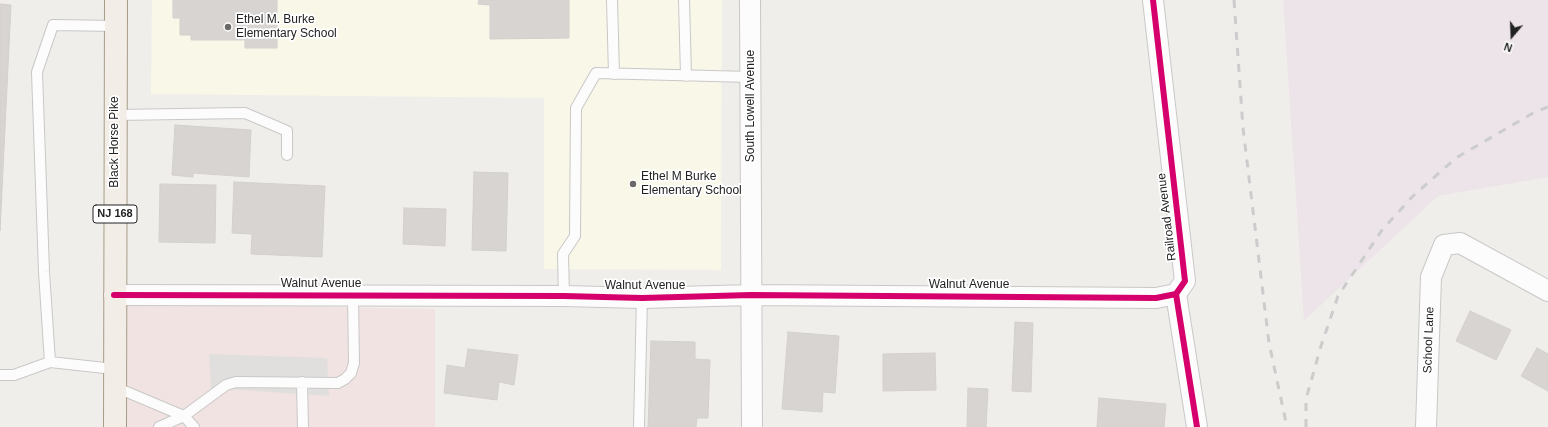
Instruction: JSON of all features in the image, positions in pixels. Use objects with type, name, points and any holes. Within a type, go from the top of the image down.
[{"type":"main road","name":"Black Horse Pike","points":[[115,427],[114,295],[116,0]]},
{"type":"street","name":"South Lowell Avenue","points":[[750,0],[752,427]]},
{"type":"street","name":"Railroad Avenue","points":[[1153,0],[1185,281],[1176,294]]},
{"type":"street","name":"School Lane","points":[[1426,427],[1431,277],[1444,245],[1460,243],[1548,291]]},
{"type":"street","name":"Walnut Avenue","points":[[114,295],[564,296],[642,298],[751,295],[1156,298],[1176,294]]},
{"type":"street","points":[[1176,294],[1197,427]]},
{"type":"lane","points":[[612,0],[614,74]]},
{"type":"lane","points":[[684,0],[686,76]]},
{"type":"lane","points":[[50,362],[44,272],[37,72],[53,25],[116,26]]},
{"type":"lane","points":[[564,296],[563,254],[575,236],[576,108],[596,74],[750,77]]},
{"type":"lane","points":[[116,115],[245,113],[287,131],[287,156]]},
{"type":"lane","points":[[159,427],[184,416],[226,385],[236,382],[338,383],[351,374],[354,363],[353,296]]},
{"type":"lane","points":[[639,427],[642,298]]},
{"type":"lane","points":[[0,375],[14,376],[50,362],[114,378],[184,416],[194,427]]},
{"type":"lane","points":[[302,382],[303,427]]},
{"type":"shaded area","name":"Ethel M Burke Elementary School","points":[[152,0],[722,0],[721,270],[544,269],[544,98],[151,94]]},
{"type":"shaded area","points":[[1283,0],[1548,0],[1548,177],[1438,196],[1304,321]]},
{"type":"shaded area","points":[[126,304],[435,309],[435,427],[126,427]]},
{"type":"shaded area","points":[[209,354],[327,358],[329,396],[211,388]]},
{"type":"building","name":"Ethel M. Burke Elementary School","points":[[173,0],[277,0],[277,48],[245,48],[245,40],[191,40],[191,35],[180,35],[180,18],[173,18]]},
{"type":"building","points":[[479,0],[569,0],[569,38],[490,39],[490,5],[478,4]]},
{"type":"building","points":[[0,4],[11,5],[0,231]]},
{"type":"building","points":[[175,125],[251,130],[249,177],[193,173],[193,177],[172,175]]},
{"type":"building","points":[[474,172],[508,173],[506,251],[472,250]]},
{"type":"building","points":[[234,182],[325,186],[322,257],[251,254],[252,234],[232,233]]},
{"type":"building","points":[[160,184],[216,185],[215,243],[159,242]]},
{"type":"building","points":[[404,208],[446,209],[445,246],[403,244]]},
{"type":"building","points":[[1470,311],[1511,330],[1496,360],[1456,341]]},
{"type":"building","points":[[1015,322],[1033,323],[1031,392],[1012,391]]},
{"type":"building","points":[[788,332],[839,336],[835,393],[823,392],[822,412],[782,409]]},
{"type":"building","points":[[651,341],[695,342],[695,359],[710,360],[708,418],[697,418],[696,427],[648,427]]},
{"type":"building","points":[[1537,348],[1548,354],[1548,391],[1521,376]]},
{"type":"building","points":[[468,349],[518,355],[514,385],[499,382],[497,400],[444,393],[447,365],[465,368]]},
{"type":"building","points":[[935,353],[936,390],[883,391],[883,354]]},
{"type":"building","points":[[968,388],[988,389],[986,427],[967,427]]},
{"type":"building","points":[[1099,398],[1166,404],[1164,427],[1097,427]]},
{"type":"railway","points":[[1234,0],[1243,128],[1269,343],[1287,427]]},
{"type":"railway","points":[[1306,427],[1306,399],[1321,346],[1338,296],[1382,230],[1413,196],[1456,158],[1533,113],[1548,107]]},
{"type":"cycle path","points":[[1153,0],[1185,281],[1176,294],[1197,427]]},
{"type":"cycle path","points":[[114,295],[564,296],[642,298],[751,295],[1156,298],[1176,294]]},
{"type":"place","name":"Ethel M. Burke Elementary School","points":[[228,27]]},
{"type":"place","name":"Ethel M Burke Elementary School","points":[[633,184]]}]
